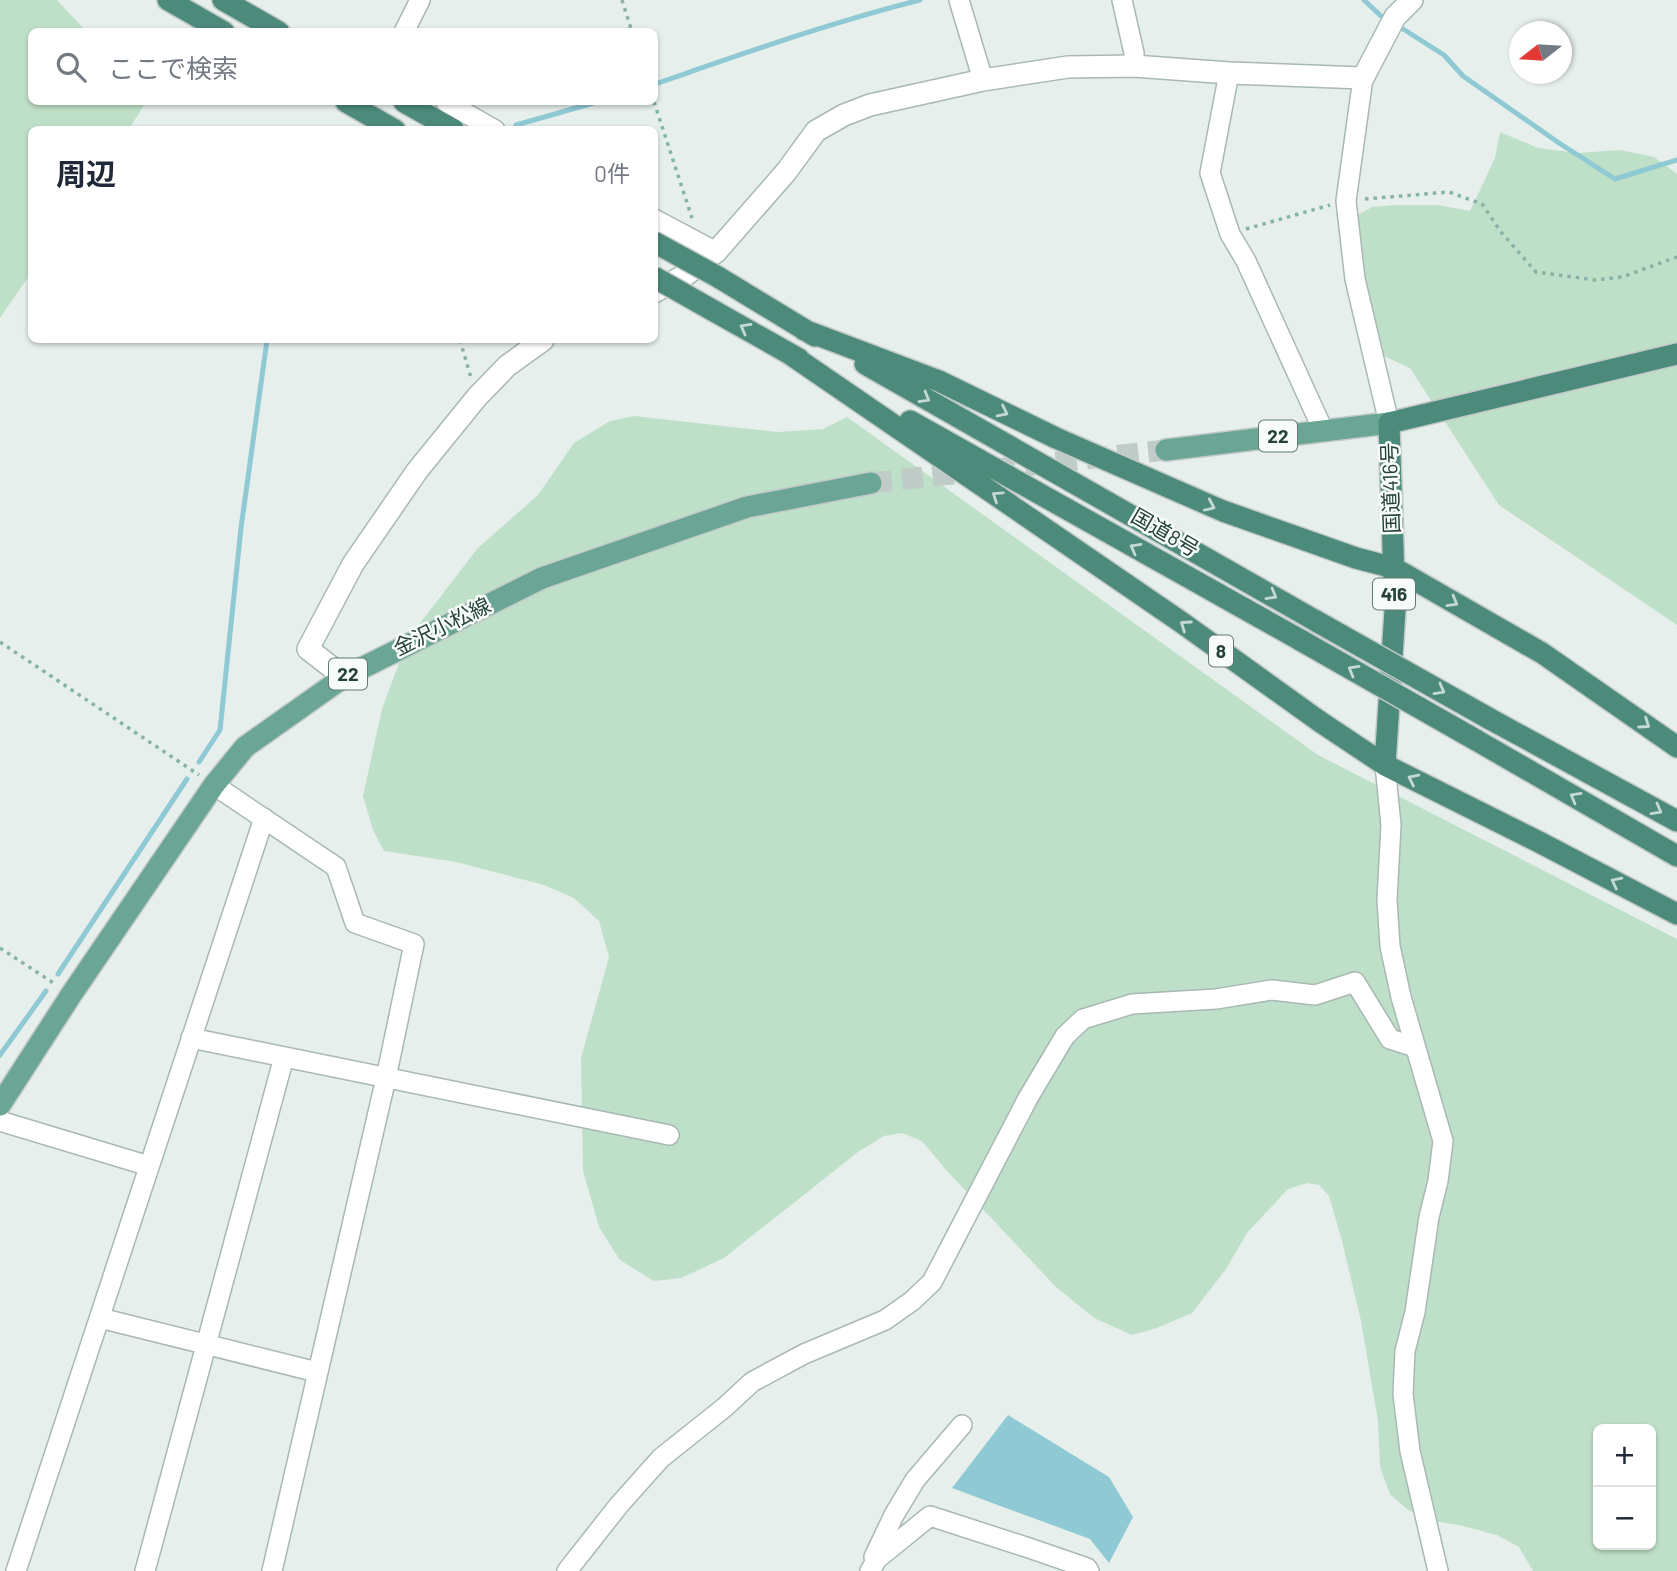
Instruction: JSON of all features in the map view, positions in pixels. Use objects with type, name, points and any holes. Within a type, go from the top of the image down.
[{"type":"highway","points":[[168,0],[216,28]]},
{"type":"highway","points":[[223,0],[272,28]]},
{"type":"highway","points":[[351,105],[388,126]]},
{"type":"highway","points":[[409,105],[447,126]]},
{"type":"highway","name":"国道8号","points":[[658,244],[1316,621],[1677,821]]},
{"type":"highway","name":"国道8号","points":[[658,279],[1302,641],[1677,856]]},
{"type":"highway","points":[[804,330],[939,381],[1056,438],[1223,511],[1356,558],[1394,568],[1542,653],[1677,747]]},
{"type":"highway","name":"8","points":[[787,352],[1385,765],[1677,914]]},
{"type":"highway","name":"国道416号","points":[[1385,765],[1395,611],[1389,423],[1677,354]]},
{"type":"main road","name":"22","points":[[1166,450],[1389,423]]},
{"type":"main road","name":"金沢小松線","points":[[0,1105],[71,995],[214,785],[245,747],[344,677],[542,578],[747,507],[871,483]]},
{"type":"street","points":[[406,28],[420,0]]},
{"type":"street","points":[[959,0],[983,80]]},
{"type":"street","points":[[1122,0],[1134,53],[1133,66]]},
{"type":"street","points":[[1389,423],[1355,279],[1346,201],[1363,78],[1395,17],[1412,0]]},
{"type":"street","points":[[658,290],[687,274],[708,248],[786,172],[816,131],[844,115],[870,105],[983,80],[1068,66],[1133,66],[1363,78]]},
{"type":"street","points":[[1229,73],[1210,173],[1230,234],[1246,261],[1323,430]]},
{"type":"street","points":[[451,105],[488,126]]},
{"type":"street","points":[[658,221],[708,248]]},
{"type":"street","points":[[344,677],[308,649],[353,564],[417,471],[477,397],[507,366],[539,343]]},
{"type":"street","points":[[1385,765],[1391,825],[1387,900],[1390,946],[1401,997],[1443,1140],[1415,1312],[1405,1351],[1403,1394],[1410,1451],[1438,1571]]},
{"type":"street","points":[[214,785],[335,867],[355,923],[414,944],[386,1078],[272,1571]]},
{"type":"street","points":[[16,1571],[264,818]]},
{"type":"street","points":[[567,1571],[619,1505],[662,1458],[752,1382],[804,1354],[885,1320],[912,1301],[932,1282],[1028,1098],[1065,1037],[1083,1019],[1132,1004],[1216,999],[1272,990],[1315,995],[1355,982],[1390,1039],[1415,1047]]},
{"type":"street","points":[[191,1038],[669,1135]]},
{"type":"street","points":[[145,1571],[284,1057]]},
{"type":"street","points":[[0,1121],[149,1166]]},
{"type":"street","points":[[100,1318],[317,1372]]},
{"type":"street","points":[[869,1571],[894,1515],[915,1480],[962,1425]]},
{"type":"street","points":[[869,1571],[877,1559],[930,1516],[1090,1571]]},
{"type":"path","points":[[622,0],[631,28]]},
{"type":"path","points":[[655,105],[708,248]]},
{"type":"path","points":[[1230,234],[1346,201],[1449,192],[1482,204],[1501,232],[1536,272],[1595,280],[1622,277],[1677,257]]},
{"type":"path","points":[[461,343],[477,397]]},
{"type":"path","points":[[0,642],[214,785]]},
{"type":"path","points":[[0,948],[71,995]]},
{"type":"green space","points":[[0,0],[57,0],[83,28],[28,28],[28,105],[144,105],[131,126],[28,126],[28,277],[0,318]]},
{"type":"green space","points":[[1500,132],[1538,148],[1578,153],[1621,150],[1654,157],[1677,174],[1677,625],[1499,505],[1410,368],[1377,353],[1347,221],[1372,207],[1394,205],[1438,205],[1470,211],[1495,158]]},
{"type":"green space","points":[[634,416],[778,432],[823,429],[847,417],[1318,755],[1677,939],[1677,1571],[1533,1571],[1519,1547],[1497,1535],[1432,1521],[1408,1510],[1390,1494],[1380,1467],[1378,1421],[1361,1321],[1329,1196],[1319,1185],[1307,1183],[1288,1189],[1247,1233],[1226,1269],[1192,1313],[1132,1335],[1094,1318],[1055,1286],[922,1141],[902,1133],[884,1136],[858,1152],[724,1258],[681,1278],[654,1281],[620,1260],[599,1227],[583,1171],[581,1058],[609,957],[599,921],[574,898],[544,885],[456,862],[384,851],[373,830],[363,796],[382,709],[408,639],[477,549],[538,495],[574,443],[610,421]]},
{"type":"water","points":[[1008,1415],[1109,1477],[1133,1517],[1109,1563],[1090,1539],[952,1488]]},
{"type":"waterway","points":[[658,83],[821,28],[920,0]]},
{"type":"waterway","points":[[1364,0],[1381,16]]},
{"type":"waterway","points":[[1400,27],[1444,55],[1463,76],[1615,179],[1677,160]]},
{"type":"waterway","points":[[516,125],[586,105]]},
{"type":"waterway","points":[[199,762],[220,730],[241,528],[267,343]]},
{"type":"waterway","points":[[58,974],[187,779]]},
{"type":"waterway","points":[[0,1055],[46,991]]},
{"type":"tunnel","points":[[871,483],[1166,450]]}]
